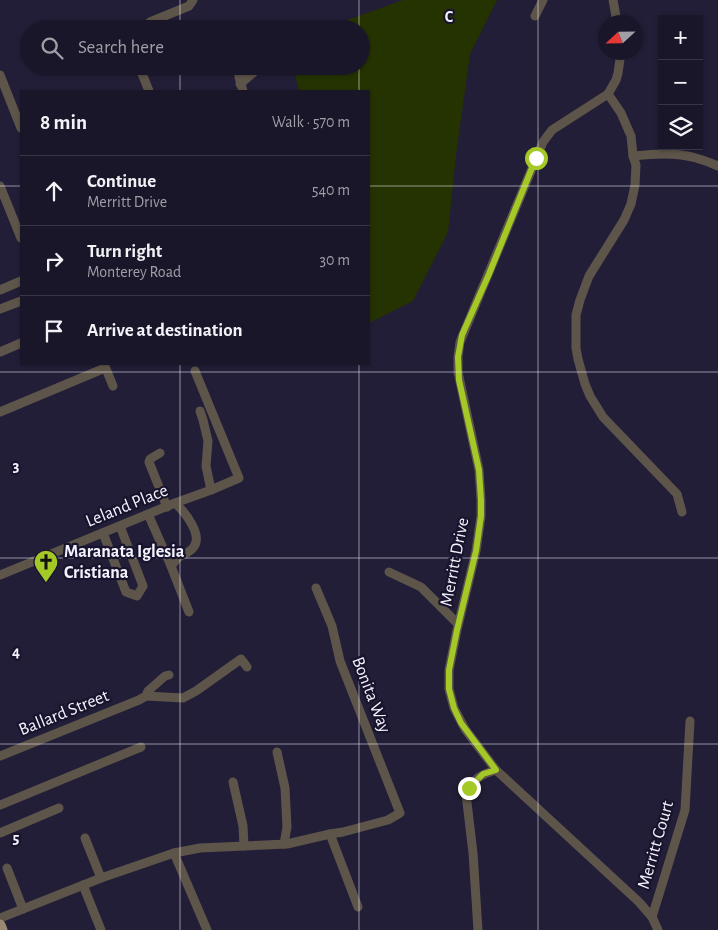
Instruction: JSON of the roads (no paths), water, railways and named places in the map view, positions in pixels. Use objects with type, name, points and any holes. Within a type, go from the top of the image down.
[{"type":"main road","points":[[0,925],[2,930]]},
{"type":"street","points":[[155,20],[189,6],[193,0]]},
{"type":"street","points":[[534,16],[543,0]]},
{"type":"street","points":[[613,0],[616,15]]},
{"type":"street","points":[[620,60],[616,80],[608,94],[621,113],[631,136],[636,165],[633,196],[624,220],[590,276],[580,300],[576,316],[576,348],[585,384],[596,407],[603,417],[677,494],[682,512]]},
{"type":"street","points":[[0,75],[20,125]]},
{"type":"street","points":[[143,75],[149,90]]},
{"type":"street","points":[[240,75],[241,88]]},
{"type":"street","points":[[241,88],[253,75]]},
{"type":"street","name":"Merritt Drive","points":[[608,94],[552,130],[543,142],[460,342],[458,372],[479,470],[481,516],[476,551],[449,670],[449,689],[454,708],[461,723],[496,770],[639,902],[652,917],[658,930]]},
{"type":"street","points":[[633,156],[671,155],[694,158],[718,166]]},
{"type":"street","points":[[0,186],[20,236]]},
{"type":"street","points":[[0,290],[20,281]]},
{"type":"street","points":[[0,309],[20,301]]},
{"type":"street","points":[[0,352],[20,343]]},
{"type":"street","points":[[0,412],[104,366],[113,386]]},
{"type":"street","name":"Leland Place","points":[[0,575],[239,478],[195,371]]},
{"type":"street","points":[[200,411],[208,441],[206,466],[211,490]]},
{"type":"street","points":[[160,452],[150,459],[149,462],[171,505],[187,516],[197,537],[196,544],[192,550],[178,558],[171,566]]},
{"type":"street","points":[[148,514],[189,612]]},
{"type":"street","points":[[103,533],[126,592],[137,596],[143,586],[120,526]]},
{"type":"street","points":[[389,572],[420,587],[458,624]]},
{"type":"street","name":"Bonita Way","points":[[316,588],[332,626],[340,661],[400,813],[388,820],[330,834]]},
{"type":"street","points":[[143,698],[183,698],[241,659],[247,667]]},
{"type":"street","points":[[143,698],[148,691],[168,675]]},
{"type":"street","name":"Ballard Street","points":[[0,756],[143,698]]},
{"type":"street","name":"Merritt Court","points":[[652,917],[685,810],[690,721]]},
{"type":"street","points":[[0,805],[141,747]]},
{"type":"street","points":[[277,752],[285,788],[287,827],[284,844]]},
{"type":"street","points":[[478,930],[473,853],[466,794],[479,777],[496,770]]},
{"type":"street","points":[[234,782],[243,826],[244,846]]},
{"type":"street","points":[[0,833],[59,808]]},
{"type":"street","points":[[0,918],[101,878],[174,853],[200,848],[284,844],[330,834],[358,907]]},
{"type":"street","points":[[85,838],[101,878]]},
{"type":"street","points":[[174,853],[207,930]]},
{"type":"street","points":[[7,868],[23,909]]},
{"type":"street","points":[[83,885],[101,930]]},
{"type":"place","name":"Maranata Iglesia Cristiana","points":[[46,583]]}]
